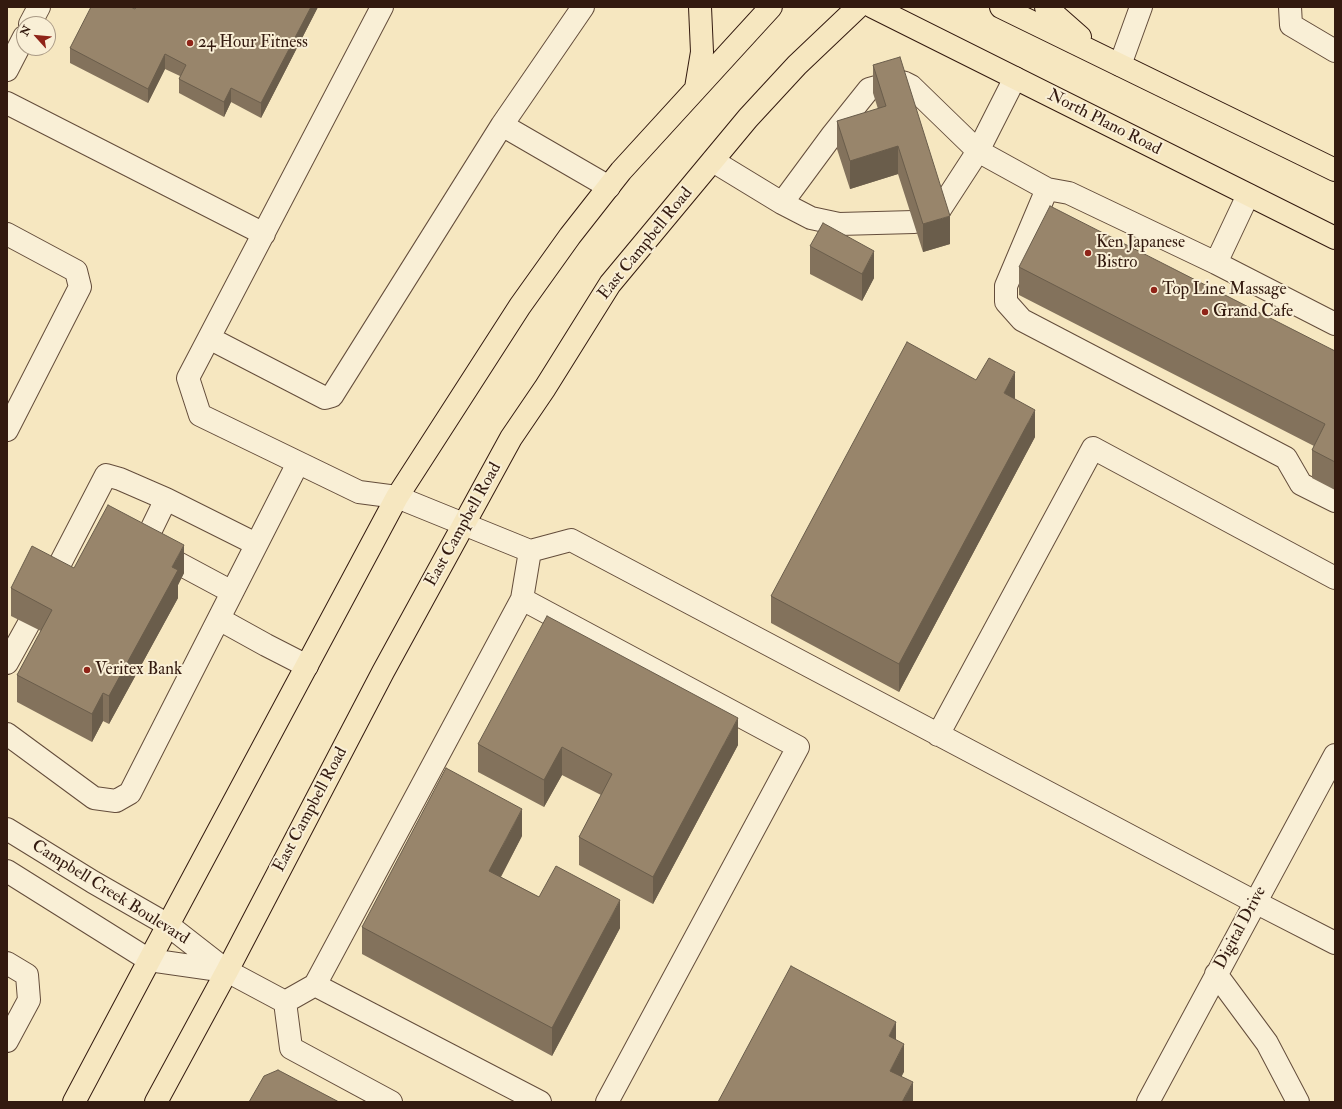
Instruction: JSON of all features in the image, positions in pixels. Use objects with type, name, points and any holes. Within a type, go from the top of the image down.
[{"type":"main road","points":[[696,88],[702,52],[700,7]]},
{"type":"main road","points":[[74,1102],[397,497],[520,306],[570,236],[621,171],[771,7]]},
{"type":"main road","name":"East Campbell Road","points":[[156,1102],[227,971],[383,672],[511,438],[546,388],[610,284],[748,118],[797,65],[858,7]]},
{"type":"main road","name":"North Plano Road","points":[[873,7],[1335,238]]},
{"type":"main road","points":[[1001,7],[1335,170]]},
{"type":"main road","points":[[1046,7],[1111,61]]},
{"type":"street","points":[[34,16],[39,7]]},
{"type":"street","points":[[382,7],[188,378],[200,415],[359,492],[397,497],[530,552],[571,540],[938,735],[1335,943]]},
{"type":"street","points":[[209,338],[325,398],[332,396],[502,124],[583,7]]},
{"type":"street","points":[[1111,61],[1141,7]]},
{"type":"street","points":[[1290,7],[1292,25],[1335,51]]},
{"type":"street","points":[[7,70],[16,53]]},
{"type":"street","points":[[939,211],[978,152],[1015,78]]},
{"type":"street","points":[[782,204],[833,134],[869,89],[897,81],[911,86],[978,152],[1047,190],[1069,194],[1216,263],[1335,324]]},
{"type":"street","points":[[7,103],[264,234]]},
{"type":"street","points":[[502,124],[609,187]]},
{"type":"street","points":[[713,161],[782,204],[811,218],[839,224],[914,222]]},
{"type":"street","points":[[1047,190],[1006,286],[1006,302],[1016,314],[1022,320],[1286,458],[1301,484],[1335,501]]},
{"type":"street","points":[[1216,263],[1248,195]]},
{"type":"street","points":[[7,234],[76,271],[80,287],[7,430]]},
{"type":"street","points":[[938,735],[1093,448],[1335,578]]},
{"type":"street","points":[[7,734],[94,798],[116,802],[130,793],[298,463]]},
{"type":"street","points":[[50,583],[106,475],[120,479],[166,499],[256,544]]},
{"type":"street","points":[[166,499],[149,534],[152,548],[232,592]]},
{"type":"street","points":[[285,1002],[315,985],[522,599],[530,552]]},
{"type":"street","points":[[522,599],[798,748],[607,1102]]},
{"type":"street","points":[[219,619],[307,666]]},
{"type":"street","points":[[7,663],[28,625]]},
{"type":"street","name":"Digital Drive","points":[[1148,1102],[1335,755]]},
{"type":"street","name":"Campbell Creek Boulevard","points":[[7,829],[93,882],[168,925],[227,971]]},
{"type":"street","name":"Campbell Creek Boulevard","points":[[7,871],[149,960],[227,971]]},
{"type":"street","points":[[7,963],[27,975],[29,1000],[7,1041]]},
{"type":"street","points":[[227,971],[285,1002]]},
{"type":"street","points":[[1216,974],[1267,1043],[1298,1102]]},
{"type":"street","points":[[315,985],[540,1102]]},
{"type":"street","points":[[285,1002],[291,1048],[391,1102]]},
{"type":"building","name":"24 Hour Fitness","points":[[91,7],[131,7],[135,9],[136,7],[311,7],[261,103],[231,88],[224,102],[179,79],[186,65],[165,54],[148,89],[70,48]]},
{"type":"building","points":[[900,57],[950,216],[923,224],[898,146],[850,161],[837,121],[886,106],[873,65]]},
{"type":"building","points":[[1050,206],[1335,351],[1335,462],[1312,450],[1325,424],[1019,267]]},
{"type":"building","points":[[823,223],[874,251],[862,274],[810,246]]},
{"type":"building","points":[[907,342],[976,380],[989,358],[1015,372],[1004,393],[1035,410],[899,664],[771,596]]},
{"type":"building","name":"Veritex Bank","points":[[108,505],[184,545],[172,567],[178,570],[109,696],[103,693],[92,714],[17,675],[52,610],[11,588],[32,546],[74,568]]},
{"type":"building","points":[[547,616],[738,718],[653,877],[579,837],[612,774],[562,747],[544,780],[478,744]]},
{"type":"building","points":[[446,768],[522,809],[489,871],[539,897],[556,866],[620,900],[552,1028],[362,927]]},
{"type":"building","points":[[791,966],[896,1022],[889,1036],[904,1044],[890,1071],[913,1082],[902,1102],[718,1102]]},
{"type":"building","points":[[278,1070],[339,1102],[249,1102],[264,1076]]},
{"type":"place","name":"24 Hour Fitness","points":[[190,43]]},
{"type":"place","name":"Ken Japanese Bistro","points":[[1088,253]]},
{"type":"place","name":"Top Line Massage","points":[[1154,290]]},
{"type":"place","name":"Grand Cafe","points":[[1205,312]]},
{"type":"place","name":"Veritex Bank","points":[[87,670]]}]
